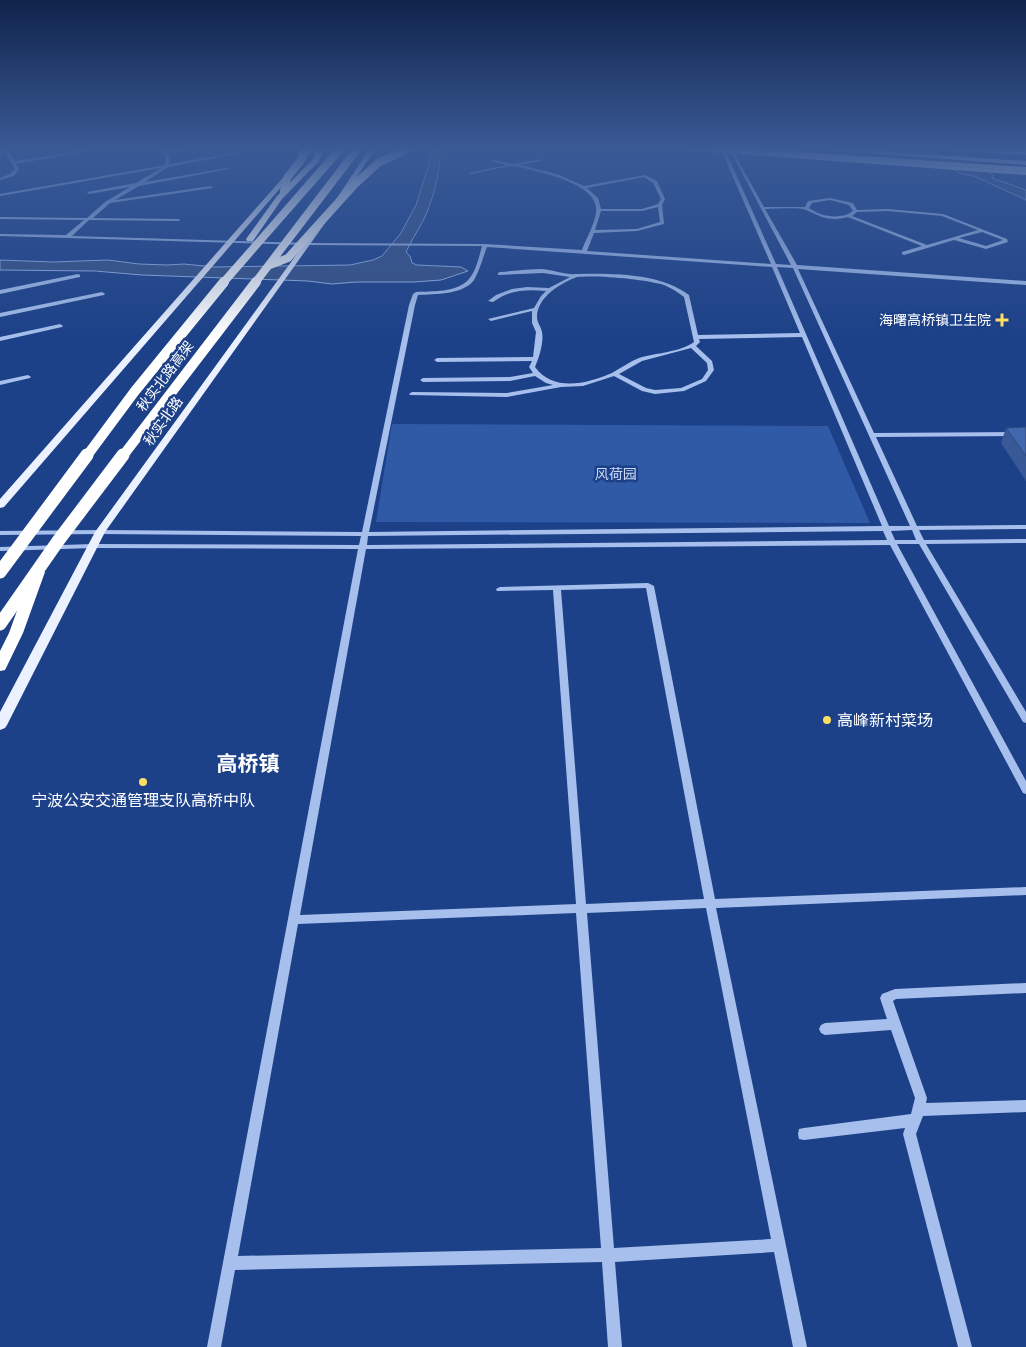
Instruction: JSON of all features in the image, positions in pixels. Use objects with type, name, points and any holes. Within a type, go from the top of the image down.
[{"type":"highway","points":[[241,261],[239,253],[271,211]]},
{"type":"highway","name":"秋实北路高架","points":[[1,571],[135,391],[241,261],[286,211]]},
{"type":"highway","name":"秋实北路高架","points":[[0,624],[39,568],[310,211]]},
{"type":"highway","points":[[268,266],[288,258],[331,211]]},
{"type":"highway","points":[[0,666],[16,633],[39,568]]},
{"type":"main road","points":[[0,505],[257,211]]},
{"type":"main road","name":"秋实北路","points":[[0,725],[100,532],[287,270],[309,244],[331,211]]},
{"type":"street","points":[[67,237],[98,211]]},
{"type":"street","points":[[584,252],[599,211]]},
{"type":"street","points":[[591,232],[637,230],[662,223],[661,211]]},
{"type":"street","points":[[752,211],[892,542],[1026,790]]},
{"type":"street","points":[[764,211],[795,267],[922,542],[1026,720]]},
{"type":"street","points":[[809,211],[820,215],[849,216],[926,246]]},
{"type":"street","points":[[849,216],[856,211],[860,211]]},
{"type":"street","points":[[897,211],[943,215],[1005,239],[1006,242],[986,248],[953,238]]},
{"type":"street","points":[[0,218],[178,220]]},
{"type":"street","points":[[904,253],[982,230]]},
{"type":"street","points":[[0,235],[309,244],[485,245],[1026,283]]},
{"type":"street","points":[[214,1347],[365,534],[412,304],[416,294],[445,291],[470,281],[485,245]]},
{"type":"street","points":[[500,274],[543,271],[577,276],[625,276],[672,287],[687,296],[698,336],[697,342],[692,346],[638,361],[615,374],[578,385],[546,382],[536,374],[532,367],[536,359],[539,332],[533,325],[532,318],[535,309],[546,293],[566,280],[577,276]]},
{"type":"street","points":[[0,292],[78,276]]},
{"type":"street","points":[[490,301],[499,294],[520,289],[551,290]]},
{"type":"street","points":[[0,315],[102,294]]},
{"type":"street","points":[[491,319],[535,309]]},
{"type":"street","points":[[0,339],[60,326]]},
{"type":"street","points":[[698,336],[804,335]]},
{"type":"street","points":[[615,374],[644,390],[654,392],[682,390],[704,380],[711,370],[710,362],[692,346]]},
{"type":"street","points":[[437,360],[536,359]]},
{"type":"street","points":[[423,380],[510,379],[536,374]]},
{"type":"street","points":[[0,383],[28,376]]},
{"type":"street","points":[[412,394],[507,395],[563,385]]},
{"type":"street","points":[[872,435],[1026,434]]},
{"type":"street","points":[[0,534],[100,532],[365,534],[1026,527]]},
{"type":"street","points":[[0,549],[93,546],[364,547],[1026,542]]},
{"type":"street","points":[[500,589],[648,585],[651,588],[710,903],[800,1347]]},
{"type":"street","points":[[557,588],[580,909],[615,1347]]},
{"type":"street","points":[[293,920],[1026,891]]},
{"type":"street","points":[[965,1347],[909,1134],[917,1115],[921,1098],[886,998],[896,994],[1026,988]]},
{"type":"street","points":[[825,1029],[895,1024]]},
{"type":"street","points":[[804,1134],[917,1115],[1026,1106]]},
{"type":"street","points":[[229,1263],[608,1255],[779,1245]]},
{"type":"green space","name":"风荷园","points":[[392,424],[828,426],[870,523],[376,522]]},
{"type":"shaded area","points":[[413,211],[427,211],[406,252],[410,256],[412,263],[417,265],[461,267],[468,271],[441,280],[332,284],[308,281],[142,275],[95,271],[0,270],[0,260],[53,262],[108,260],[139,264],[184,264],[214,267],[350,265],[382,256],[401,233]]},
{"type":"building","points":[[1026,427],[1026,456],[1006,428]]},
{"type":"place","name":"海曙高桥镇卫生院","points":[[1002,320]]},
{"type":"place","name":"高峰新村菜场","points":[[827,720]]},
{"type":"place","name":"宁波公安交通管理支队高桥中队","points":[[143,782]]},
{"type":"district","name":"高桥镇","points":[[248,764]]}]
